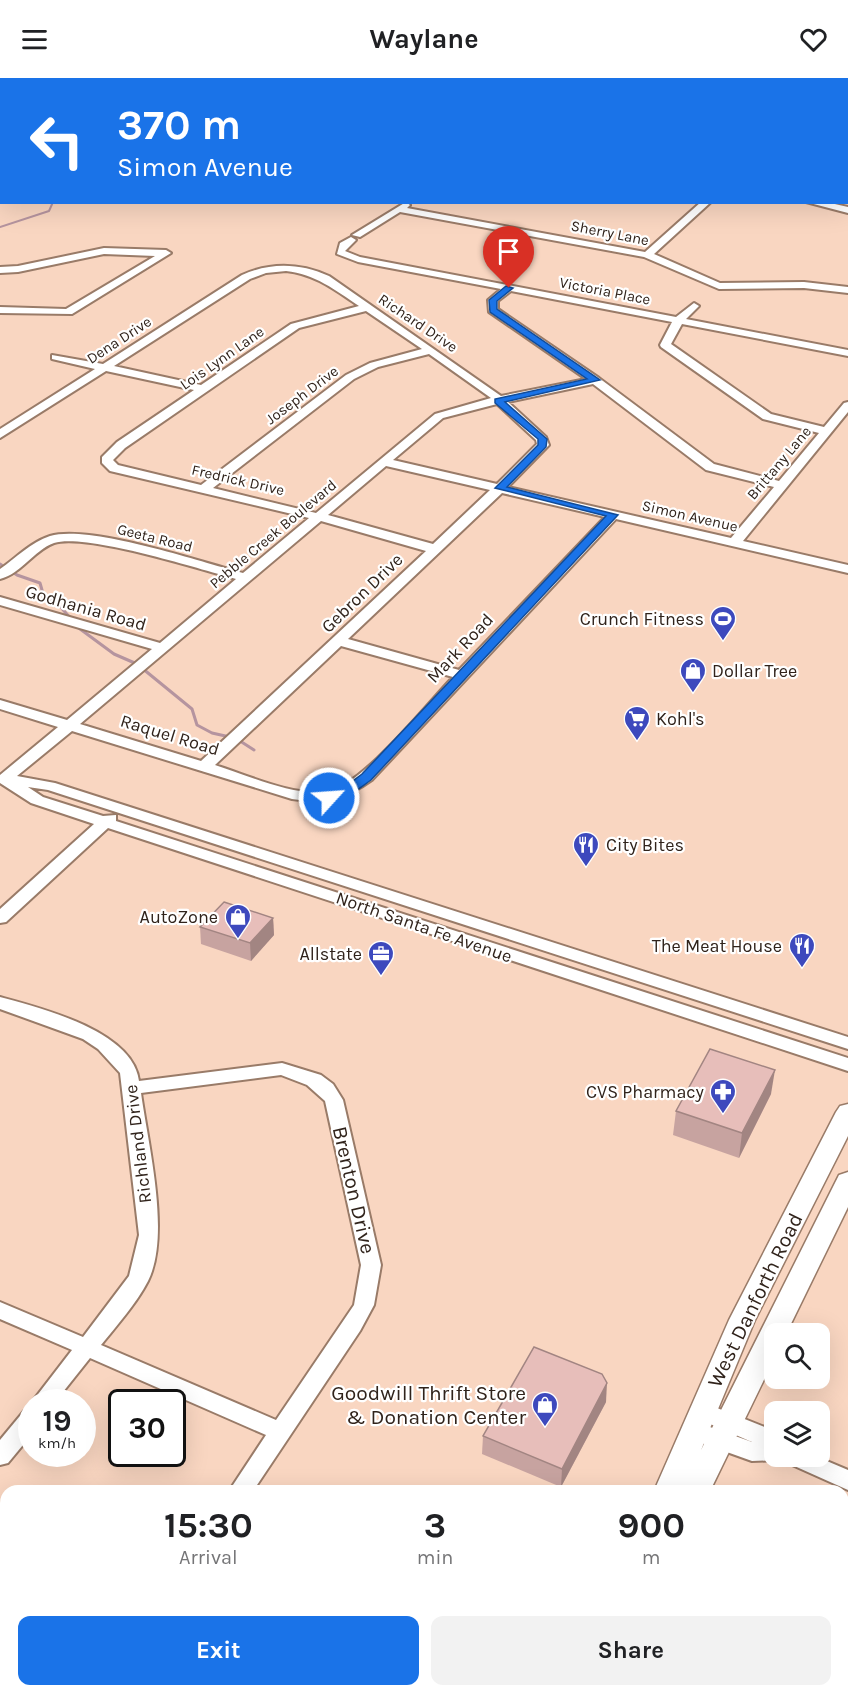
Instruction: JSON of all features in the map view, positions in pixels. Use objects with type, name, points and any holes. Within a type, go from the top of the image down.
[{"type":"main road","name":"West Danforth Road","points":[[671,1485],[742,1320],[848,1112]]},
{"type":"main road","name":"West Danforth Road","points":[[698,1485],[848,1181]]},
{"type":"street","points":[[398,209],[405,204]]},
{"type":"street","points":[[647,255],[705,204]]},
{"type":"street","points":[[820,204],[848,210]]},
{"type":"street","name":"Victoria Place","points":[[398,209],[339,249],[346,256],[848,353]]},
{"type":"street","name":"Sherry Lane","points":[[398,209],[647,255],[719,286],[804,285],[848,290]]},
{"type":"street","points":[[0,270],[18,269],[104,251],[166,253],[68,312],[36,309],[0,310]]},
{"type":"street","name":"Richard Drive","points":[[254,272],[284,268],[313,271],[486,389],[538,433],[543,439],[543,445]]},
{"type":"street","name":"Dena Drive","points":[[0,434],[254,272]]},
{"type":"street","points":[[509,288],[493,300],[493,310],[595,380],[710,467],[782,485]]},
{"type":"street","points":[[694,306],[678,321],[665,345],[767,417],[827,431]]},
{"type":"street","name":"Lois Lynn Lane","points":[[106,460],[121,446],[295,326],[368,307]]},
{"type":"street","name":"Joseph Drive","points":[[204,489],[350,377],[374,365],[431,350]]},
{"type":"street","points":[[56,357],[204,389]]},
{"type":"street","name":"Pebble Creek Boulevard","points":[[3,779],[70,726],[439,416],[461,408],[595,380]]},
{"type":"street","name":"Brittany Lane","points":[[735,543],[848,405]]},
{"type":"street","name":"Gebron Drive","points":[[205,766],[543,445]]},
{"type":"street","name":"Fredrick Drive","points":[[106,460],[114,468],[319,517],[435,549]]},
{"type":"street","name":"Simon Avenue","points":[[384,462],[848,569]]},
{"type":"street","name":"Mark Road","points":[[329,798],[346,792],[367,777],[613,515]]},
{"type":"street","name":"Geeta Road","points":[[54,539],[74,537],[100,541],[246,578]]},
{"type":"street","name":"Godhania Road","points":[[0,575],[54,539]]},
{"type":"street","name":"Godhania Road","points":[[0,601],[163,648]]},
{"type":"street","points":[[339,641],[461,675]]},
{"type":"street","name":"Raquel Road","points":[[0,704],[292,794],[329,798]]},
{"type":"street","name":"North Santa Fe Avenue","points":[[3,779],[50,786],[848,1043]]},
{"type":"street","name":"North Santa Fe Avenue","points":[[3,779],[37,800],[636,998],[848,1065]]},
{"type":"street","points":[[0,918],[120,809]]},
{"type":"street","points":[[296,884],[302,877],[333,887],[366,888]]},
{"type":"street","points":[[396,917],[446,924],[466,931],[474,924]]},
{"type":"street","name":"Richland Drive","points":[[0,1003],[102,1041],[122,1059],[129,1072],[132,1088],[148,1224],[146,1256],[139,1278],[124,1301],[54,1389]]},
{"type":"street","name":"Brenton Drive","points":[[132,1088],[282,1069],[314,1080],[326,1089],[333,1101],[368,1247],[369,1286],[364,1305],[353,1325],[244,1485]]},
{"type":"street","points":[[0,1310],[280,1431]]},
{"type":"street","points":[[698,1420],[725,1431],[759,1435],[764,1439]]},
{"type":"street","points":[[725,1431],[752,1452],[764,1453]]},
{"type":"street","points":[[0,1456],[18,1434]]},
{"type":"street","points":[[817,1467],[848,1480]]},
{"type":"building","points":[[224,902],[273,918],[250,943],[200,927]]},
{"type":"building","points":[[710,1049],[775,1070],[742,1133],[676,1111]]},
{"type":"building","name":"Goodwill Thrift Store & Donation Center","points":[[534,1347],[602,1374],[607,1383],[562,1469],[483,1436]]},
{"type":"waterway","points":[[0,227],[49,211],[52,204]]},
{"type":"waterway","points":[[0,564],[17,575],[40,583],[44,597],[58,604],[72,620]]},
{"type":"waterway","points":[[76,626],[114,654],[137,664],[192,709],[197,725],[212,733],[230,737]]},
{"type":"waterway","points":[[237,739],[254,750]]},
{"type":"place","name":"Crunch Fitness","points":[[723,642]]},
{"type":"place","name":"Dollar Tree","points":[[693,694]]},
{"type":"place","name":"Kohl's","points":[[637,742]]},
{"type":"place","name":"City Bites","points":[[586,868]]},
{"type":"place","name":"AutoZone","points":[[238,940]]},
{"type":"place","name":"The Meat House","points":[[802,969]]},
{"type":"place","name":"Allstate","points":[[381,977]]},
{"type":"place","name":"CVS Pharmacy","points":[[723,1115]]},
{"type":"place","name":"Goodwill Thrift Store & Donation Center","points":[[545,1428]]},
{"type":"route","points":[[329,798],[346,792],[367,777],[613,515],[500,488],[543,445],[543,439],[527,423],[498,401],[595,380],[493,310],[493,300],[509,288]]}]
